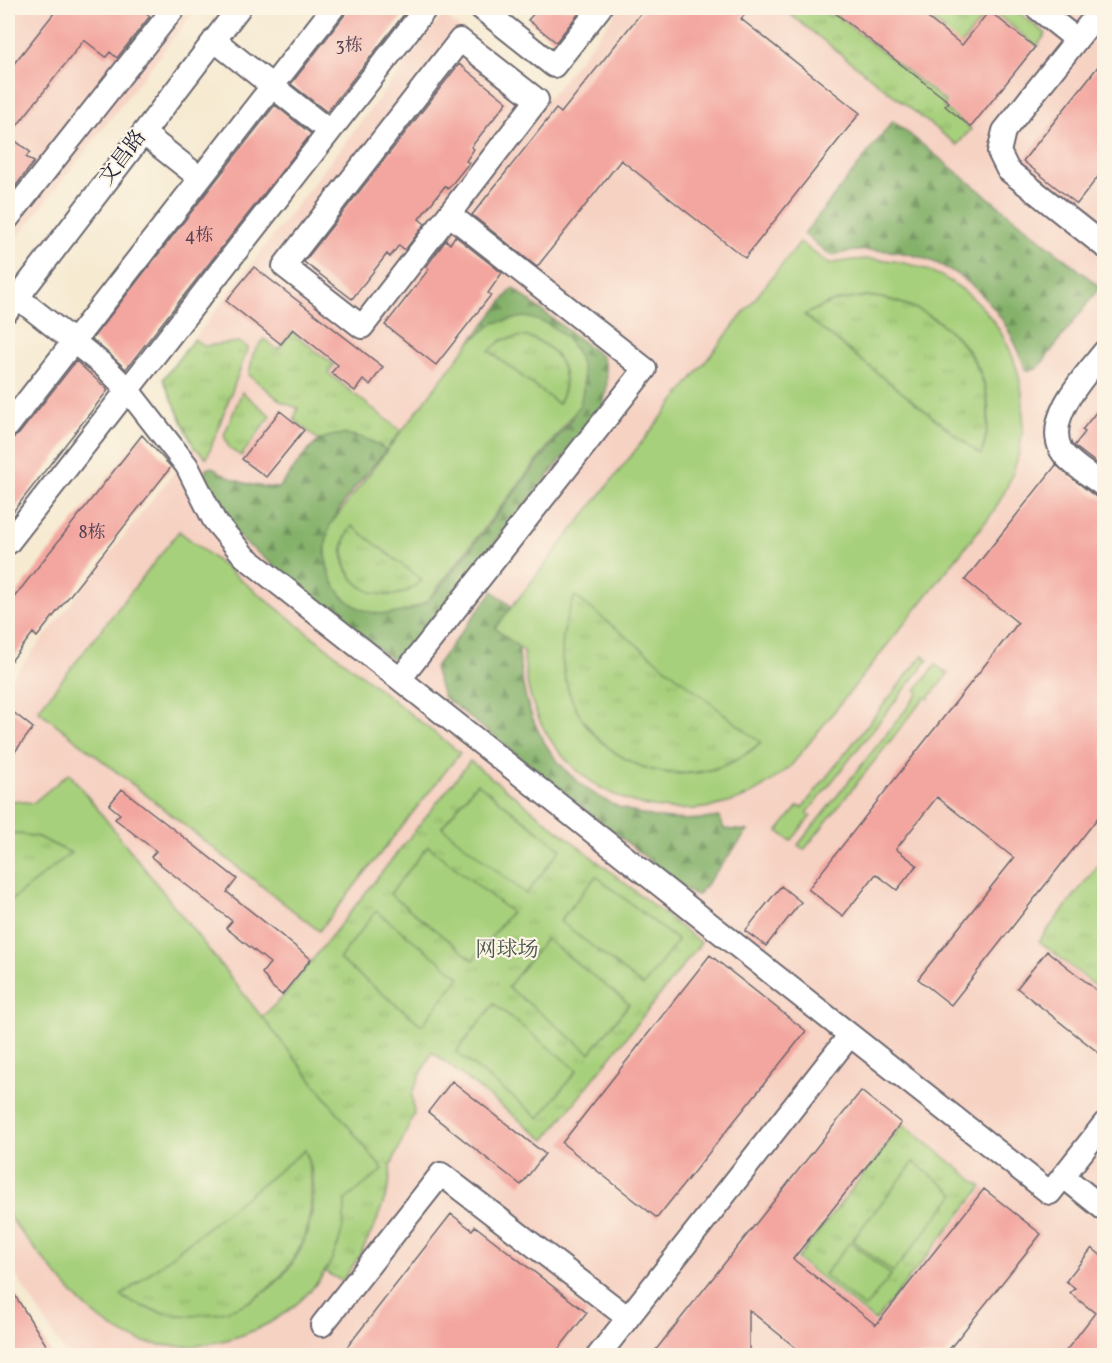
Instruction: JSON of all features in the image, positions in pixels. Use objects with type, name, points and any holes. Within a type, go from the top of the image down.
[{"type":"street","points":[[8,218],[174,8]]},
{"type":"street","name":"文昌路","points":[[12,303],[239,8]]},
{"type":"street","points":[[8,426],[333,8]]},
{"type":"street","points":[[8,543],[426,8]]},
{"type":"street","points":[[481,8],[554,66],[600,8]]},
{"type":"street","points":[[1037,8],[1076,39]]},
{"type":"street","points":[[1102,8],[1004,131],[999,152],[1008,170],[1104,246]]},
{"type":"street","points":[[214,40],[329,131]]},
{"type":"street","points":[[460,40],[537,100],[449,214],[362,327],[284,266],[460,40]]},
{"type":"street","points":[[143,133],[200,178]]},
{"type":"street","points":[[400,679],[645,369],[449,214]]},
{"type":"street","points":[[12,303],[74,341],[127,389],[187,466],[214,520],[238,550],[1050,1193],[1104,1124]]},
{"type":"street","points":[[1104,352],[1067,400],[1059,431],[1059,443],[1064,454],[1104,486]]},
{"type":"street","points":[[598,1356],[850,1035]]},
{"type":"street","points":[[322,1325],[441,1174],[628,1318]]},
{"type":"street","points":[[1063,1176],[1104,1209]]},
{"type":"shaded area","points":[[8,8],[197,8],[8,250]]},
{"type":"shaded area","points":[[620,8],[1104,8],[1104,1355],[164,1356],[139,1351],[130,1355],[66,1355],[8,1263],[8,683],[194,447],[163,379],[443,15],[549,98]]},
{"type":"green space","points":[[782,8],[818,8],[830,17],[833,13],[946,102],[943,107],[971,129],[957,145]]},
{"type":"green space","points":[[917,8],[1013,8],[1046,34],[1037,46],[990,9],[956,51],[940,38],[945,30]]},
{"type":"green space","points":[[893,121],[1100,287],[1038,368],[1026,371],[1013,339],[996,312],[976,289],[952,271],[926,259],[896,252],[864,251],[830,255],[804,234]]},
{"type":"green space","points":[[800,242],[829,264],[883,260],[930,271],[969,295],[999,330],[1017,371],[1023,418],[1015,467],[991,515],[790,767],[745,797],[728,803],[689,809],[652,807],[618,796],[587,778],[561,754],[542,724],[529,690],[524,651],[495,628]],"holes":[[[866,296],[895,301],[922,312],[946,327],[965,347],[979,370],[987,396],[988,425],[981,455],[804,315],[831,302]],[[575,596],[761,743],[721,767],[681,774],[642,767],[608,748],[582,719],[566,682],[563,641]]]},
{"type":"green space","points":[[513,288],[602,357],[607,383],[602,409],[402,659],[396,661],[243,541],[225,521],[204,478],[206,469],[212,467],[251,485],[278,488],[309,450],[327,437],[354,436],[379,445],[386,450],[345,501],[327,537],[325,556],[330,576],[343,597],[382,610],[404,611],[426,601],[438,590],[571,420],[583,392],[575,348],[494,323],[470,342]]},
{"type":"green space","points":[[866,296],[896,301],[922,312],[946,328],[965,347],[979,370],[986,396],[987,425],[981,455],[804,315],[831,302]]},
{"type":"green space","points":[[524,317],[540,321],[565,337],[574,348],[580,361],[583,376],[583,391],[579,407],[427,601],[405,611],[384,614],[365,611],[349,602],[336,588],[328,570],[326,549],[330,525],[470,342],[494,323]],"holes":[[[523,336],[545,345],[560,361],[565,381],[558,404],[489,351],[502,340]],[[352,526],[421,579],[422,580],[406,592],[389,595],[373,593],[359,585],[349,573],[343,558],[344,542]]]},
{"type":"green space","points":[[292,332],[334,365],[328,373],[401,431],[386,450],[379,445],[354,437],[336,437],[319,441],[294,419],[298,408],[282,402],[249,375],[253,354],[264,339],[278,350]]},
{"type":"green space","points":[[523,336],[545,345],[560,361],[564,382],[563,393],[558,405],[488,350],[502,340]]},
{"type":"green space","points":[[194,339],[204,346],[239,342],[248,348],[207,458],[194,447],[163,379]]},
{"type":"green space","points":[[242,392],[271,416],[241,456],[229,448],[224,435]]},
{"type":"green space","points":[[352,525],[422,580],[406,591],[390,596],[374,594],[361,586],[350,575],[345,560],[345,543]]},
{"type":"green space","points":[[179,531],[460,753],[319,931],[38,710]]},
{"type":"green space","points":[[493,591],[512,607],[496,628],[519,647],[524,688],[535,724],[553,756],[578,782],[607,801],[641,814],[679,820],[720,817],[724,829],[748,831],[698,895],[692,894],[443,696],[434,668]]},
{"type":"green space","points":[[575,595],[761,742],[721,766],[681,773],[642,766],[608,747],[582,718],[566,682],[563,640]]},
{"type":"green space","points":[[923,655],[928,660],[807,813],[811,816],[791,841],[778,831],[798,806],[802,808]]},
{"type":"green space","points":[[936,665],[948,674],[928,699],[925,697],[804,850],[798,845],[919,693],[916,690]]},
{"type":"green space","name":"网球场","points":[[470,761],[701,943],[545,1140],[432,1052],[412,1093],[414,1114],[391,1166],[389,1187],[376,1223],[359,1257],[342,1281],[325,1272],[342,1229],[345,1200],[262,1017],[283,997]]},
{"type":"green space","points":[[69,773],[383,1170],[345,1200],[341,1236],[327,1268],[306,1295],[279,1317],[248,1333],[214,1343],[178,1346],[143,1342],[128,1336],[101,1320],[67,1288],[10,1217],[6,1187],[8,903],[71,853],[38,837],[8,832],[8,800],[33,803]],"holes":[[[305,1150],[312,1173],[313,1197],[312,1212],[303,1244],[287,1271],[265,1292],[240,1306],[211,1314],[181,1315],[151,1309],[121,1296]]]},
{"type":"green space","points":[[477,783],[561,849],[526,894],[442,827]]},
{"type":"green space","points":[[8,832],[38,837],[71,853],[8,903]]},
{"type":"green space","points":[[428,846],[511,912],[473,960],[390,894]]},
{"type":"green space","points":[[1104,858],[1104,980],[1098,988],[1039,941]]},
{"type":"green space","points":[[596,876],[678,941],[643,986],[560,921]]},
{"type":"green space","points":[[376,911],[460,977],[422,1025],[339,959]]},
{"type":"green space","points":[[546,939],[629,1004],[590,1053],[508,987]]},
{"type":"green space","points":[[494,1004],[577,1070],[539,1118],[456,1052]]},
{"type":"green space","points":[[903,1124],[982,1187],[875,1321],[797,1259]]},
{"type":"green space","points":[[305,1149],[312,1192],[306,1230],[290,1264],[266,1290],[235,1308],[200,1316],[161,1312],[121,1296]]},
{"type":"green space","points":[[914,1162],[955,1194],[893,1272],[852,1240]]},
{"type":"green space","points":[[850,1242],[891,1275],[865,1308],[824,1275]]},
{"type":"building","points":[[58,8],[140,8],[150,16],[117,58],[110,52],[106,57],[84,40],[9,136],[30,152],[26,157],[34,162],[8,196],[8,71]]},
{"type":"building","points":[[347,8],[409,8],[327,112],[291,84],[344,16]]},
{"type":"building","points":[[539,8],[583,8],[556,42],[528,20]]},
{"type":"building","points":[[645,8],[750,8],[741,19],[860,113],[745,258],[621,160],[537,267],[472,215],[556,109],[561,113]]},
{"type":"building","points":[[829,8],[915,8],[962,45],[989,11],[1035,47],[971,127],[945,106],[949,102]]},
{"type":"building","points":[[1104,59],[1104,169],[1077,204],[1023,161]]},
{"type":"building","points":[[459,64],[507,102],[471,147],[474,149],[466,161],[469,163],[448,189],[445,186],[419,219],[425,224],[405,250],[399,245],[390,257],[387,254],[352,299],[304,262]]},
{"type":"building","points":[[275,105],[311,134],[126,369],[92,339]]},
{"type":"building","points":[[455,236],[502,273],[488,293],[491,295],[436,365],[385,325],[429,269],[426,267],[446,240],[450,244]]},
{"type":"building","points":[[254,267],[383,367],[370,385],[363,380],[355,391],[331,373],[338,365],[293,329],[281,344],[226,301]]},
{"type":"building","points":[[76,361],[108,390],[8,518],[8,441],[19,434]]},
{"type":"building","points":[[1104,402],[1104,469],[1074,446],[1085,432],[1082,430]]},
{"type":"building","points":[[280,411],[304,430],[266,477],[242,459]]},
{"type":"building","points":[[142,435],[171,467],[37,637],[33,633],[8,665],[8,605]]},
{"type":"building","points":[[1056,465],[1096,497],[1104,499],[1104,810],[951,1005],[918,979],[1014,858],[937,797],[896,849],[917,865],[897,890],[876,874],[843,916],[808,889],[1018,623],[965,580]]},
{"type":"building","points":[[8,708],[33,728],[8,761]]},
{"type":"building","points":[[122,789],[237,879],[227,892],[311,959],[282,995],[272,987],[262,973],[270,963],[226,928],[232,921],[151,857],[156,851],[115,819],[120,814],[109,805]]},
{"type":"building","points":[[781,886],[801,902],[766,946],[745,931]]},
{"type":"building","points":[[1047,951],[1104,996],[1104,1057],[1017,988]]},
{"type":"building","points":[[710,955],[806,1031],[657,1218],[562,1143]]},
{"type":"building","points":[[452,1081],[545,1154],[521,1185],[428,1112]]},
{"type":"building","points":[[861,1091],[901,1123],[793,1259],[876,1325],[984,1189],[1041,1234],[944,1356],[806,1356],[749,1310],[749,1356],[651,1356]]},
{"type":"building","points":[[451,1214],[472,1230],[475,1226],[587,1313],[553,1356],[340,1356]]},
{"type":"building","points":[[1092,1248],[1104,1258],[1104,1356],[1062,1356],[1095,1313],[1070,1293],[1075,1288],[1066,1281]]},
{"type":"building","points":[[8,1284],[53,1356],[8,1356]]}]
